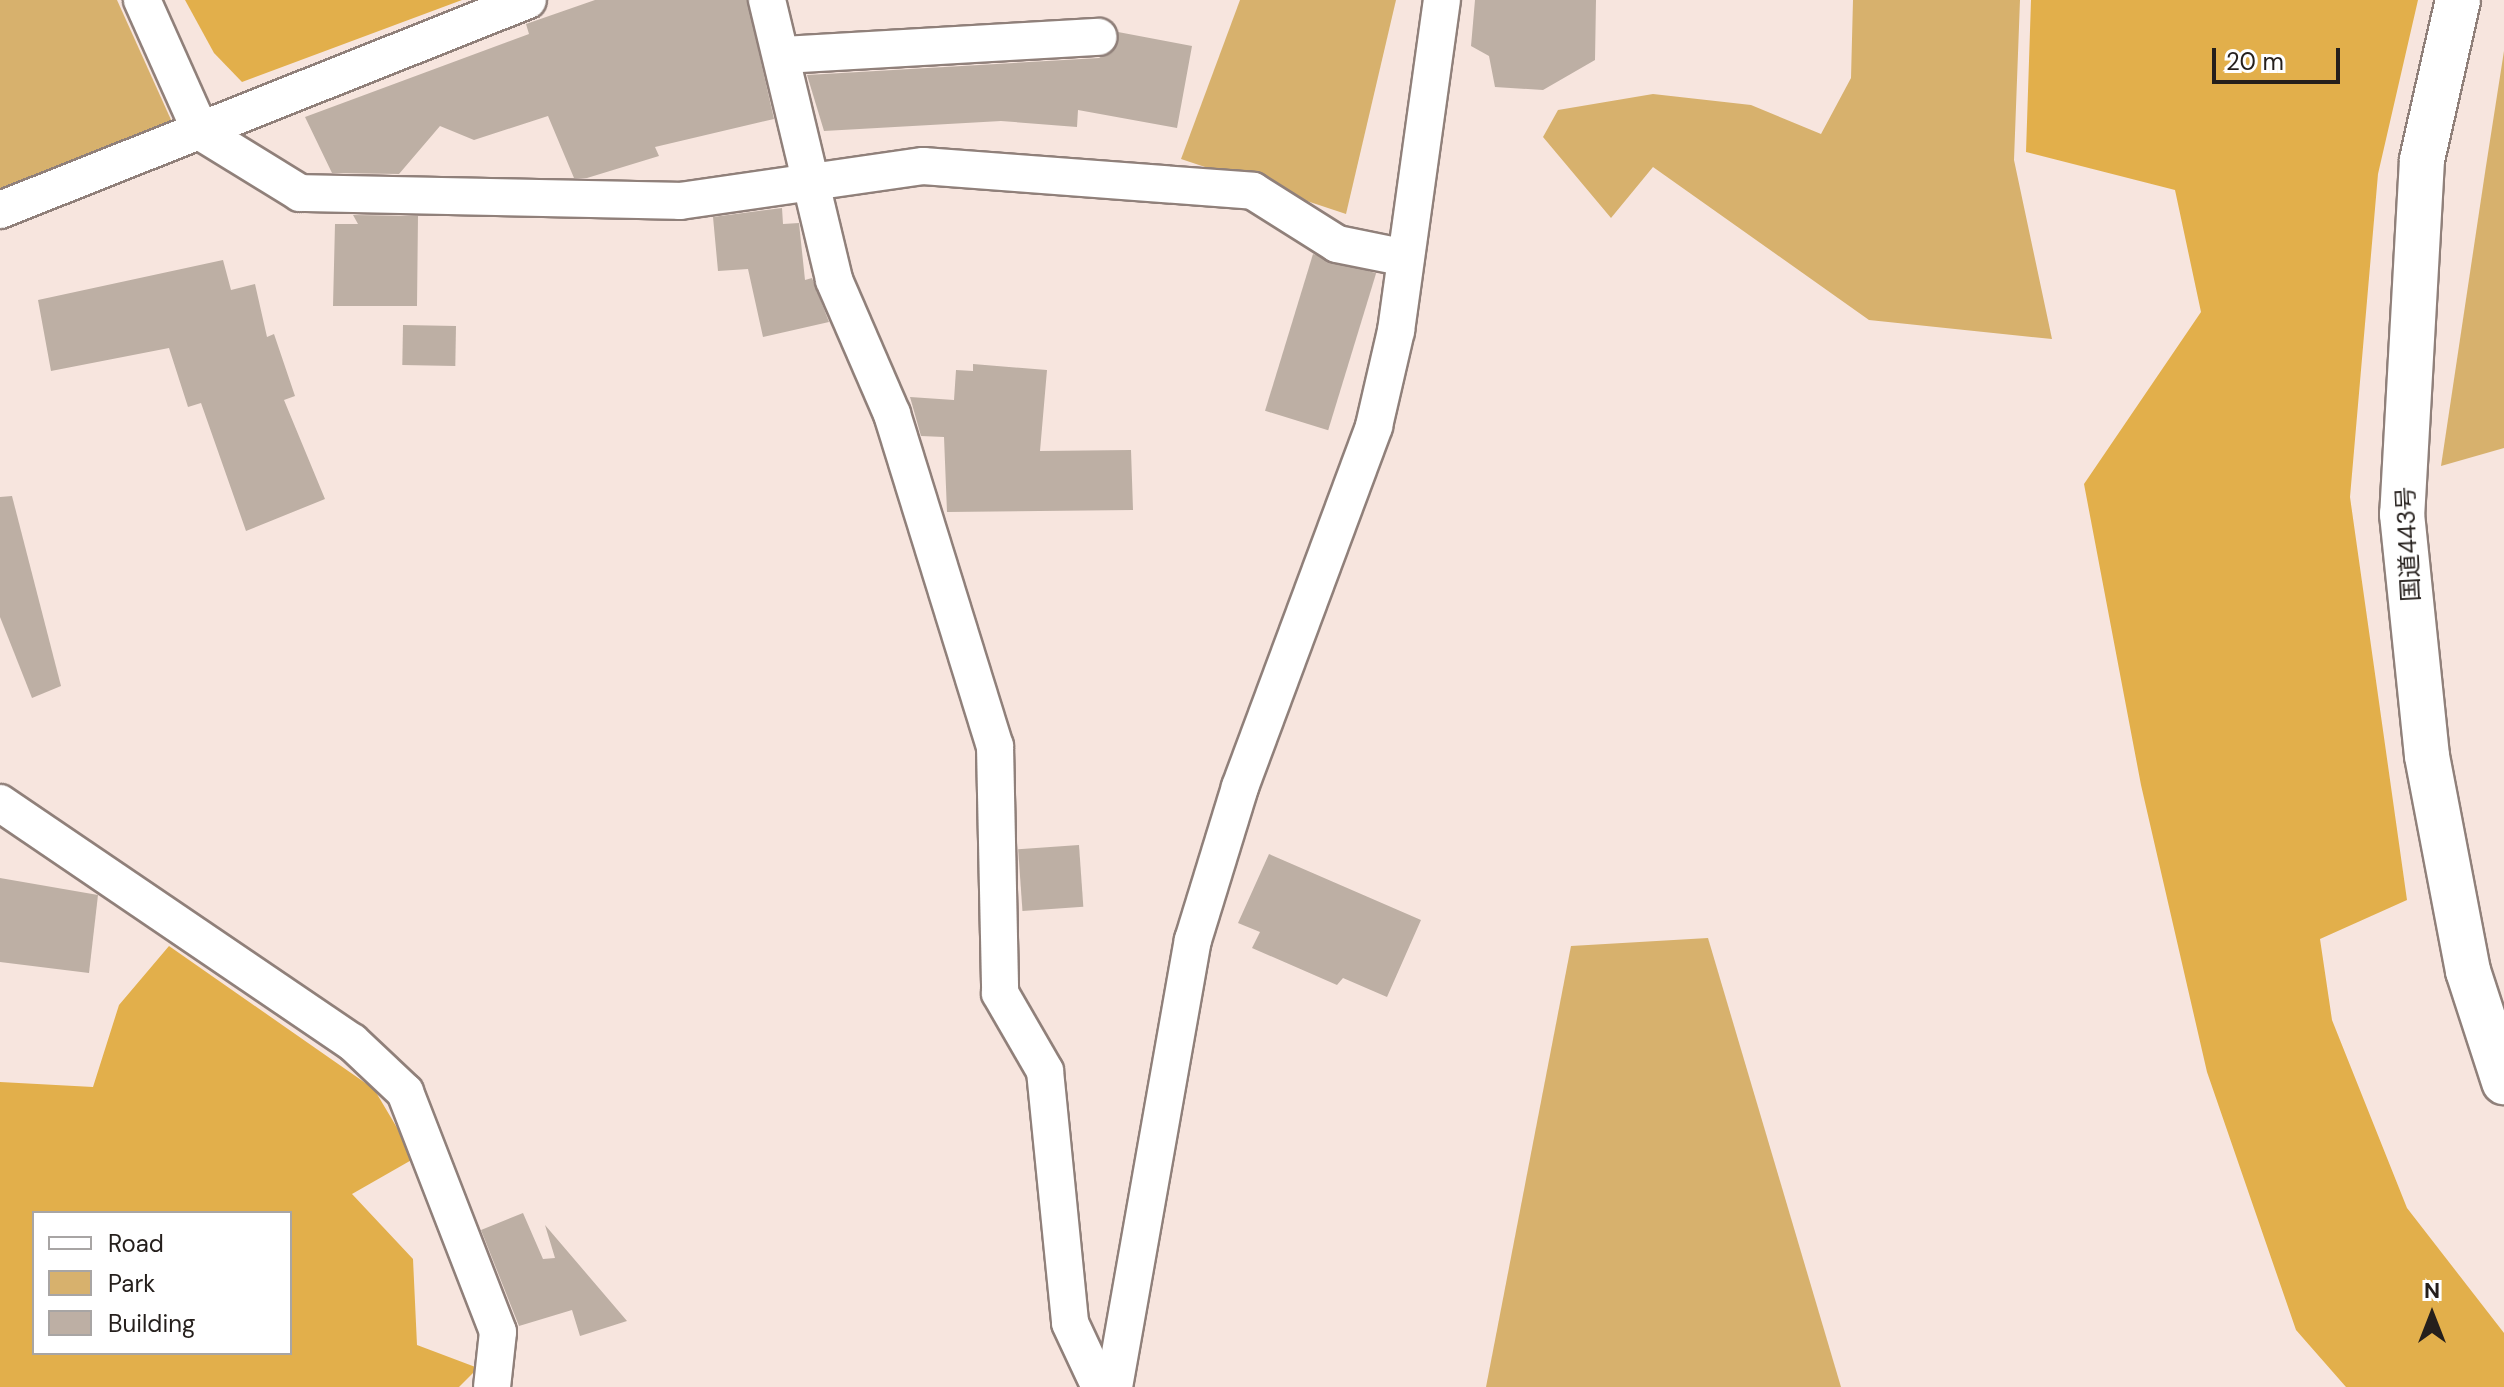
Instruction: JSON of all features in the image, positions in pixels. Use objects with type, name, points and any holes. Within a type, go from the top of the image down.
[{"type":"highway","name":"国道443号","points":[[2458,0],[2422,160],[2402,514],[2427,756],[2468,971],[2504,1082]]},
{"type":"street","points":[[142,0],[201,132],[300,193],[680,201],[811,185],[923,166],[1253,191],[1337,244],[1406,258]]},
{"type":"street","points":[[0,210],[528,0]]},
{"type":"street","points":[[767,0],[784,55],[834,280],[892,414],[995,746],[1000,993],[1045,1071],[1070,1323],[1100,1387]]},
{"type":"street","points":[[1114,1387],[1193,940],[1240,787],[1374,426],[1406,258],[1442,0]]},
{"type":"street","points":[[784,55],[1098,37]]},
{"type":"street","points":[[0,803],[352,1042],[405,1092],[498,1332],[492,1387]]},
{"type":"green space","points":[[0,0],[117,0],[172,122],[0,189]]},
{"type":"green space","points":[[1240,0],[1396,0],[1346,214],[1181,159]]},
{"type":"green space","points":[[1853,0],[2020,0],[2014,160],[2052,339],[1869,320],[1653,167],[1611,218],[1543,137],[1558,110],[1653,94],[1751,105],[1821,134],[1851,78]]},
{"type":"green space","points":[[2504,51],[2504,448],[2441,466],[2486,166]]},
{"type":"green space","points":[[1708,938],[1841,1387],[1486,1387],[1571,946]]},
{"type":"shaded area","points":[[185,0],[462,0],[242,82],[214,53]]},
{"type":"shaded area","points":[[2031,0],[2418,0],[2378,174],[2350,497],[2407,900],[2320,939],[2332,1020],[2407,1208],[2504,1333],[2504,1387],[2346,1387],[2296,1330],[2207,1072],[2141,785],[2084,484],[2201,312],[2175,190],[2026,152]]},
{"type":"shaded area","points":[[169,946],[374,1089],[415,1158],[352,1194],[413,1259],[417,1345],[478,1368],[459,1387],[0,1387],[0,1082],[93,1087],[119,1005]]},
{"type":"building","points":[[595,0],[747,0],[774,119],[655,147],[659,156],[587,178],[574,178],[548,116],[474,140],[440,126],[399,174],[332,173],[305,117],[529,34],[526,24]]},
{"type":"building","points":[[1475,0],[1596,0],[1595,60],[1543,90],[1495,87],[1489,56],[1471,46]]},
{"type":"building","points":[[1118,32],[1192,46],[1177,128],[1078,110],[1077,127],[1001,121],[824,131],[807,75],[1099,58],[1116,47]]},
{"type":"building","points":[[782,208],[783,224],[799,223],[805,280],[812,278],[829,322],[763,337],[748,269],[718,271],[713,217]]},
{"type":"building","points":[[353,215],[418,216],[417,306],[333,306],[335,224],[358,224]]},
{"type":"building","points":[[1313,254],[1376,273],[1328,430],[1265,411]]},
{"type":"building","points":[[223,260],[231,290],[255,284],[267,337],[274,334],[295,396],[284,400],[325,499],[246,531],[201,403],[188,407],[169,348],[51,371],[38,300]]},
{"type":"building","points":[[403,325],[456,326],[455,366],[402,365]]},
{"type":"building","points":[[973,364],[1047,370],[1040,451],[1131,450],[1133,510],[947,512],[944,437],[921,436],[910,397],[954,400],[956,370],[973,371]]},
{"type":"building","points":[[12,496],[61,686],[32,698],[0,617],[0,497]]},
{"type":"building","points":[[1079,845],[1083,907],[1022,911],[1018,849]]},
{"type":"building","points":[[1269,854],[1421,920],[1387,997],[1343,978],[1337,985],[1252,948],[1260,932],[1238,923]]},
{"type":"building","points":[[0,878],[98,895],[89,973],[0,962]]},
{"type":"building","points":[[523,1213],[543,1259],[555,1258],[545,1225],[627,1321],[580,1336],[572,1310],[519,1326],[481,1230]]}]
